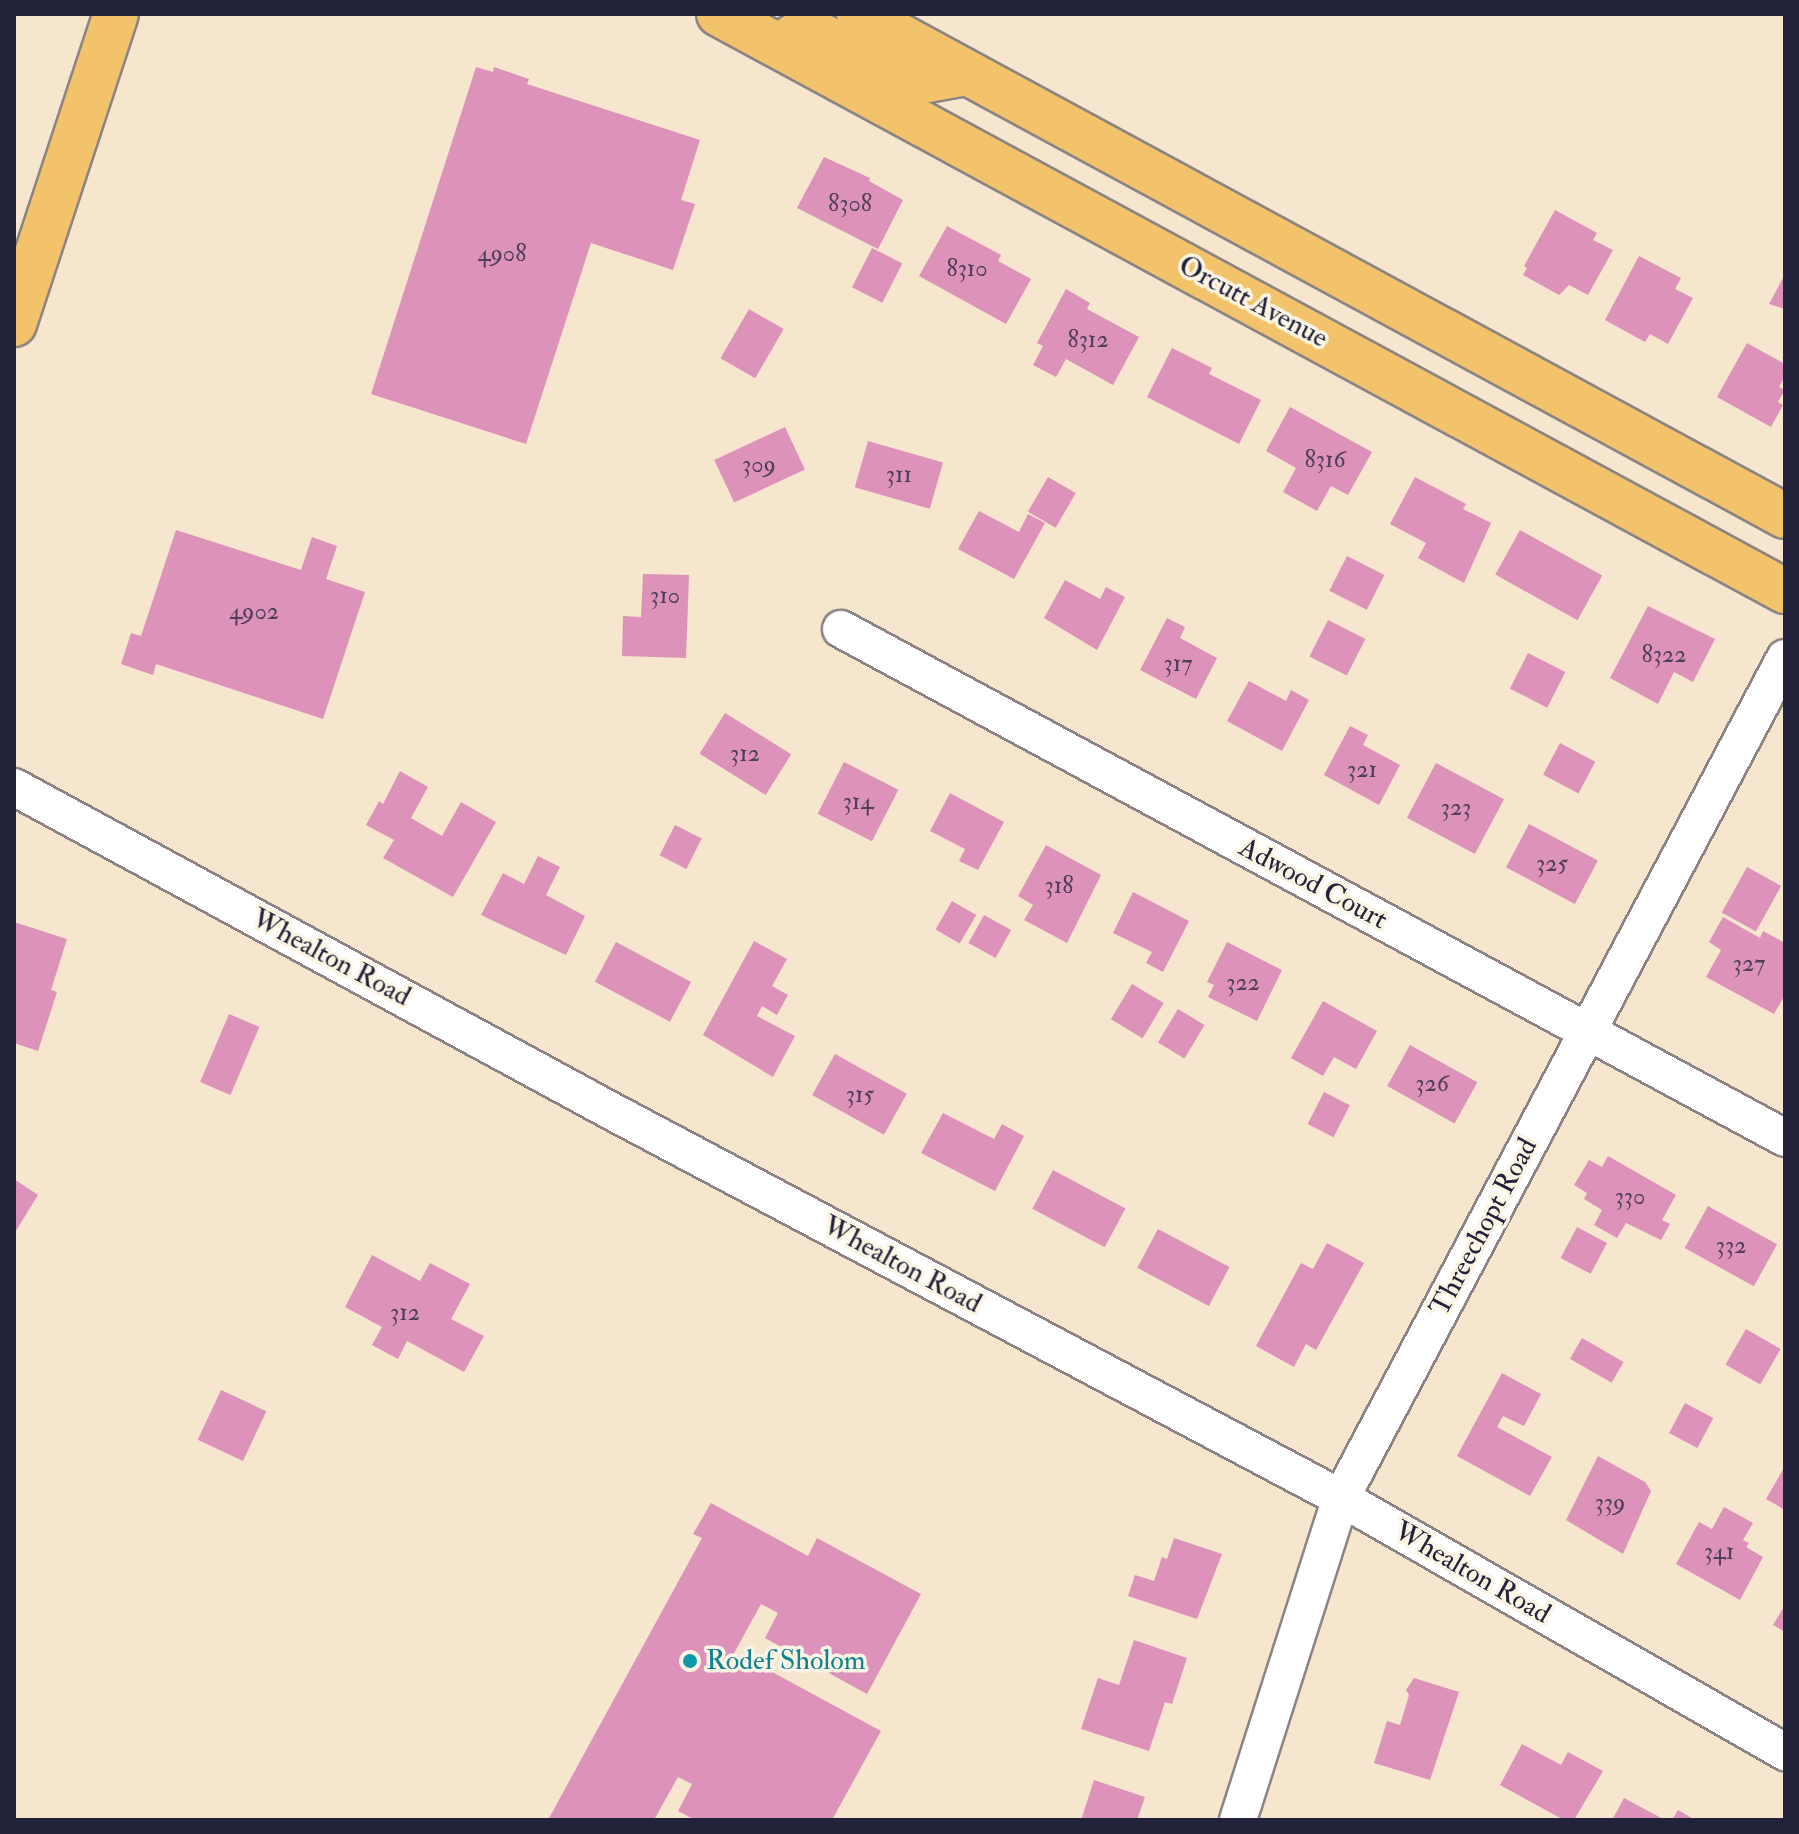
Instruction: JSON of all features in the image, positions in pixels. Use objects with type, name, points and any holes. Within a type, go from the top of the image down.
[{"type":"main road","points":[[14,324],[116,14]]},
{"type":"main road","name":"Orcutt Avenue","points":[[719,14],[1785,591]]},
{"type":"main road","points":[[859,14],[1785,516]]},
{"type":"main road","points":[[784,50],[792,38],[801,32],[813,32],[904,75],[927,80],[968,73]]},
{"type":"street","name":"Adwood Court","points":[[841,629],[1785,1138]]},
{"type":"street","name":"Threechopt Road","points":[[1238,1820],[1341,1498],[1785,658]]},
{"type":"street","name":"Whealton Road","points":[[14,787],[658,1136],[1341,1498],[1785,1752]]},
{"type":"building","points":[[476,67],[493,72],[494,67],[529,79],[527,84],[700,140],[681,200],[695,204],[673,270],[591,243],[526,444],[371,394]]},
{"type":"building","points":[[824,157],[870,178],[869,181],[903,200],[878,249],[797,208]]},
{"type":"building","points":[[1555,210],[1597,233],[1593,240],[1613,250],[1588,295],[1569,285],[1559,295],[1523,275],[1527,268],[1524,266]]},
{"type":"building","points":[[947,226],[1001,255],[998,261],[1031,279],[1006,324],[919,276]]},
{"type":"building","points":[[872,248],[902,263],[882,303],[852,287]]},
{"type":"building","points":[[1639,256],[1681,278],[1675,289],[1693,298],[1668,344],[1650,334],[1645,342],[1605,320]]},
{"type":"building","points":[[1785,274],[1785,309],[1769,304]]},
{"type":"building","points":[[1066,289],[1090,303],[1087,309],[1139,337],[1113,385],[1066,359],[1056,377],[1033,365],[1043,346],[1037,343]]},
{"type":"building","points":[[749,309],[784,329],[755,378],[720,358]]},
{"type":"building","points":[[1747,343],[1785,364],[1785,376],[1779,387],[1785,390],[1778,402],[1783,405],[1771,427],[1717,397]]},
{"type":"building","points":[[1172,348],[1212,368],[1209,374],[1261,400],[1239,444],[1147,397]]},
{"type":"building","points":[[1290,407],[1372,452],[1348,495],[1331,486],[1317,511],[1283,492],[1296,468],[1266,451]]},
{"type":"building","points":[[785,427],[805,470],[734,503],[714,460]]},
{"type":"building","points":[[868,441],[943,462],[930,509],[855,487]]},
{"type":"building","points":[[1048,477],[1076,493],[1056,528],[1028,512]]},
{"type":"building","points":[[1415,477],[1466,504],[1463,509],[1491,523],[1464,583],[1418,558],[1426,543],[1390,524]]},
{"type":"building","points":[[979,511],[1019,532],[1028,514],[1045,523],[1014,579],[958,549]]},
{"type":"building","points":[[176,530],[301,570],[312,537],[337,546],[326,579],[365,592],[323,719],[156,664],[153,675],[121,664],[131,633],[141,636]]},
{"type":"building","points":[[1520,530],[1602,576],[1577,620],[1495,575]]},
{"type":"building","points":[[1347,556],[1384,575],[1367,610],[1329,591]]},
{"type":"building","points":[[643,574],[689,575],[686,658],[622,656],[623,616],[641,617]]},
{"type":"building","points":[[1065,580],[1100,599],[1106,587],[1125,597],[1097,650],[1044,618]]},
{"type":"building","points":[[1648,606],[1715,639],[1693,682],[1674,672],[1658,704],[1610,678]]},
{"type":"building","points":[[1167,618],[1185,627],[1180,638],[1217,658],[1196,699],[1140,670]]},
{"type":"building","points":[[1328,620],[1365,639],[1347,676],[1309,657]]},
{"type":"building","points":[[1528,653],[1565,672],[1547,708],[1510,689]]},
{"type":"building","points":[[1249,681],[1286,701],[1291,690],[1309,700],[1282,751],[1227,721]]},
{"type":"building","points":[[725,713],[791,754],[766,795],[700,754]]},
{"type":"building","points":[[1350,726],[1368,735],[1363,745],[1400,765],[1379,805],[1324,775]]},
{"type":"building","points":[[1560,743],[1595,762],[1578,794],[1543,775]]},
{"type":"building","points":[[844,762],[898,790],[872,841],[818,814]]},
{"type":"building","points":[[1436,763],[1504,799],[1475,854],[1407,818]]},
{"type":"building","points":[[400,771],[428,787],[411,818],[442,836],[461,802],[496,822],[453,897],[383,858],[394,840],[366,825],[379,801],[383,804]]},
{"type":"building","points":[[950,793],[1004,822],[978,870],[959,861],[965,849],[930,831]]},
{"type":"building","points":[[1529,824],[1598,861],[1575,904],[1506,867]]},
{"type":"building","points":[[675,825],[702,839],[686,869],[660,855]]},
{"type":"building","points":[[1046,845],[1101,875],[1067,943],[1024,920],[1033,905],[1018,896]]},
{"type":"building","points":[[538,856],[560,867],[546,895],[585,916],[566,955],[481,915],[503,873],[524,884]]},
{"type":"building","points":[[1747,867],[1781,886],[1756,931],[1722,912]]},
{"type":"building","points":[[1133,892],[1189,921],[1163,972],[1146,963],[1152,952],[1113,933]]},
{"type":"building","points":[[952,901],[976,915],[960,944],[936,930]]},
{"type":"building","points":[[984,915],[1011,930],[996,958],[968,943]]},
{"type":"building","points":[[1723,917],[1760,938],[1763,931],[1785,943],[1785,995],[1774,1014],[1706,977],[1721,950],[1709,942]]},
{"type":"building","points":[[14,922],[67,939],[51,990],[57,992],[38,1051],[14,1043]]},
{"type":"building","points":[[754,941],[787,959],[772,986],[788,995],[777,1015],[762,1006],[757,1016],[795,1036],[773,1077],[703,1035]]},
{"type":"building","points":[[616,942],[691,982],[670,1022],[595,982]]},
{"type":"building","points":[[1227,942],[1282,970],[1257,1021],[1208,997],[1214,985],[1207,982]]},
{"type":"building","points":[[1132,984],[1164,1003],[1143,1038],[1111,1019]]},
{"type":"building","points":[[1323,1001],[1377,1031],[1356,1069],[1334,1057],[1323,1076],[1291,1058]]},
{"type":"building","points":[[1178,1009],[1205,1025],[1184,1058],[1158,1042]]},
{"type":"building","points":[[229,1014],[259,1027],[230,1095],[200,1082]]},
{"type":"building","points":[[1410,1045],[1477,1082],[1455,1123],[1387,1086]]},
{"type":"building","points":[[835,1054],[907,1094],[884,1135],[812,1095]]},
{"type":"building","points":[[1324,1092],[1350,1105],[1333,1137],[1308,1124]]},
{"type":"building","points":[[943,1113],[994,1139],[1002,1124],[1024,1136],[995,1191],[921,1153]]},
{"type":"building","points":[[1608,1156],[1676,1195],[1662,1220],[1670,1224],[1661,1240],[1626,1223],[1617,1238],[1594,1225],[1602,1210],[1584,1199],[1587,1193],[1574,1185],[1589,1160],[1602,1167]]},
{"type":"building","points":[[1053,1170],[1125,1208],[1105,1247],[1032,1209]]},
{"type":"building","points":[[14,1179],[38,1195],[14,1234]]},
{"type":"building","points":[[1708,1206],[1777,1244],[1754,1286],[1685,1248]]},
{"type":"building","points":[[1577,1227],[1607,1243],[1591,1274],[1561,1258]]},
{"type":"building","points":[[1158,1229],[1230,1267],[1209,1306],[1137,1268]]},
{"type":"building","points":[[1327,1243],[1364,1263],[1316,1350],[1306,1344],[1294,1367],[1256,1346],[1301,1263],[1313,1269]]},
{"type":"building","points":[[372,1255],[420,1281],[430,1263],[470,1284],[451,1319],[484,1336],[464,1372],[407,1341],[398,1359],[372,1345],[382,1327],[345,1307]]},
{"type":"building","points":[[1746,1329],[1781,1349],[1760,1385],[1726,1365]]},
{"type":"building","points":[[1582,1338],[1624,1362],[1612,1383],[1570,1359]]},
{"type":"building","points":[[1502,1373],[1541,1394],[1524,1426],[1503,1416],[1497,1427],[1552,1457],[1530,1496],[1457,1456]]},
{"type":"building","points":[[221,1390],[266,1411],[243,1461],[198,1440]]},
{"type":"building","points":[[1685,1403],[1713,1418],[1697,1448],[1669,1433]]},
{"type":"building","points":[[1598,1456],[1645,1482],[1651,1491],[1623,1554],[1566,1520]]},
{"type":"building","points":[[1785,1466],[1785,1510],[1766,1499]]},
{"type":"building","name":"Rodef Sholom","points":[[711,1503],[808,1556],[817,1538],[921,1594],[867,1694],[765,1638],[778,1613],[761,1604],[733,1655],[749,1663],[750,1660],[881,1731],[832,1820],[695,1820],[678,1811],[692,1784],[678,1777],[654,1820],[548,1820],[702,1538],[693,1534]]},
{"type":"building","points":[[1724,1507],[1753,1523],[1743,1540],[1749,1543],[1746,1547],[1763,1557],[1740,1600],[1676,1564],[1699,1522],[1712,1529]]},
{"type":"building","points":[[1174,1538],[1222,1554],[1197,1619],[1128,1596],[1135,1575],[1154,1581],[1162,1557],[1167,1559]]},
{"type":"building","points":[[1785,1605],[1785,1632],[1773,1625]]},
{"type":"building","points":[[1134,1640],[1187,1658],[1172,1704],[1165,1702],[1149,1751],[1081,1729],[1098,1678],[1119,1685]]},
{"type":"building","points":[[1414,1678],[1459,1692],[1430,1780],[1374,1763],[1387,1721],[1400,1725],[1409,1695],[1406,1690]]},
{"type":"building","points":[[1522,1744],[1561,1765],[1568,1752],[1603,1771],[1574,1820],[1564,1820],[1500,1785]]},
{"type":"building","points":[[1094,1780],[1145,1797],[1137,1820],[1081,1820]]},
{"type":"building","points":[[1624,1798],[1665,1820],[1612,1820]]},
{"type":"building","points":[[1678,1810],[1695,1820],[1672,1820]]},
{"type":"place","name":"Rodef Sholom","points":[[690,1661]]}]
